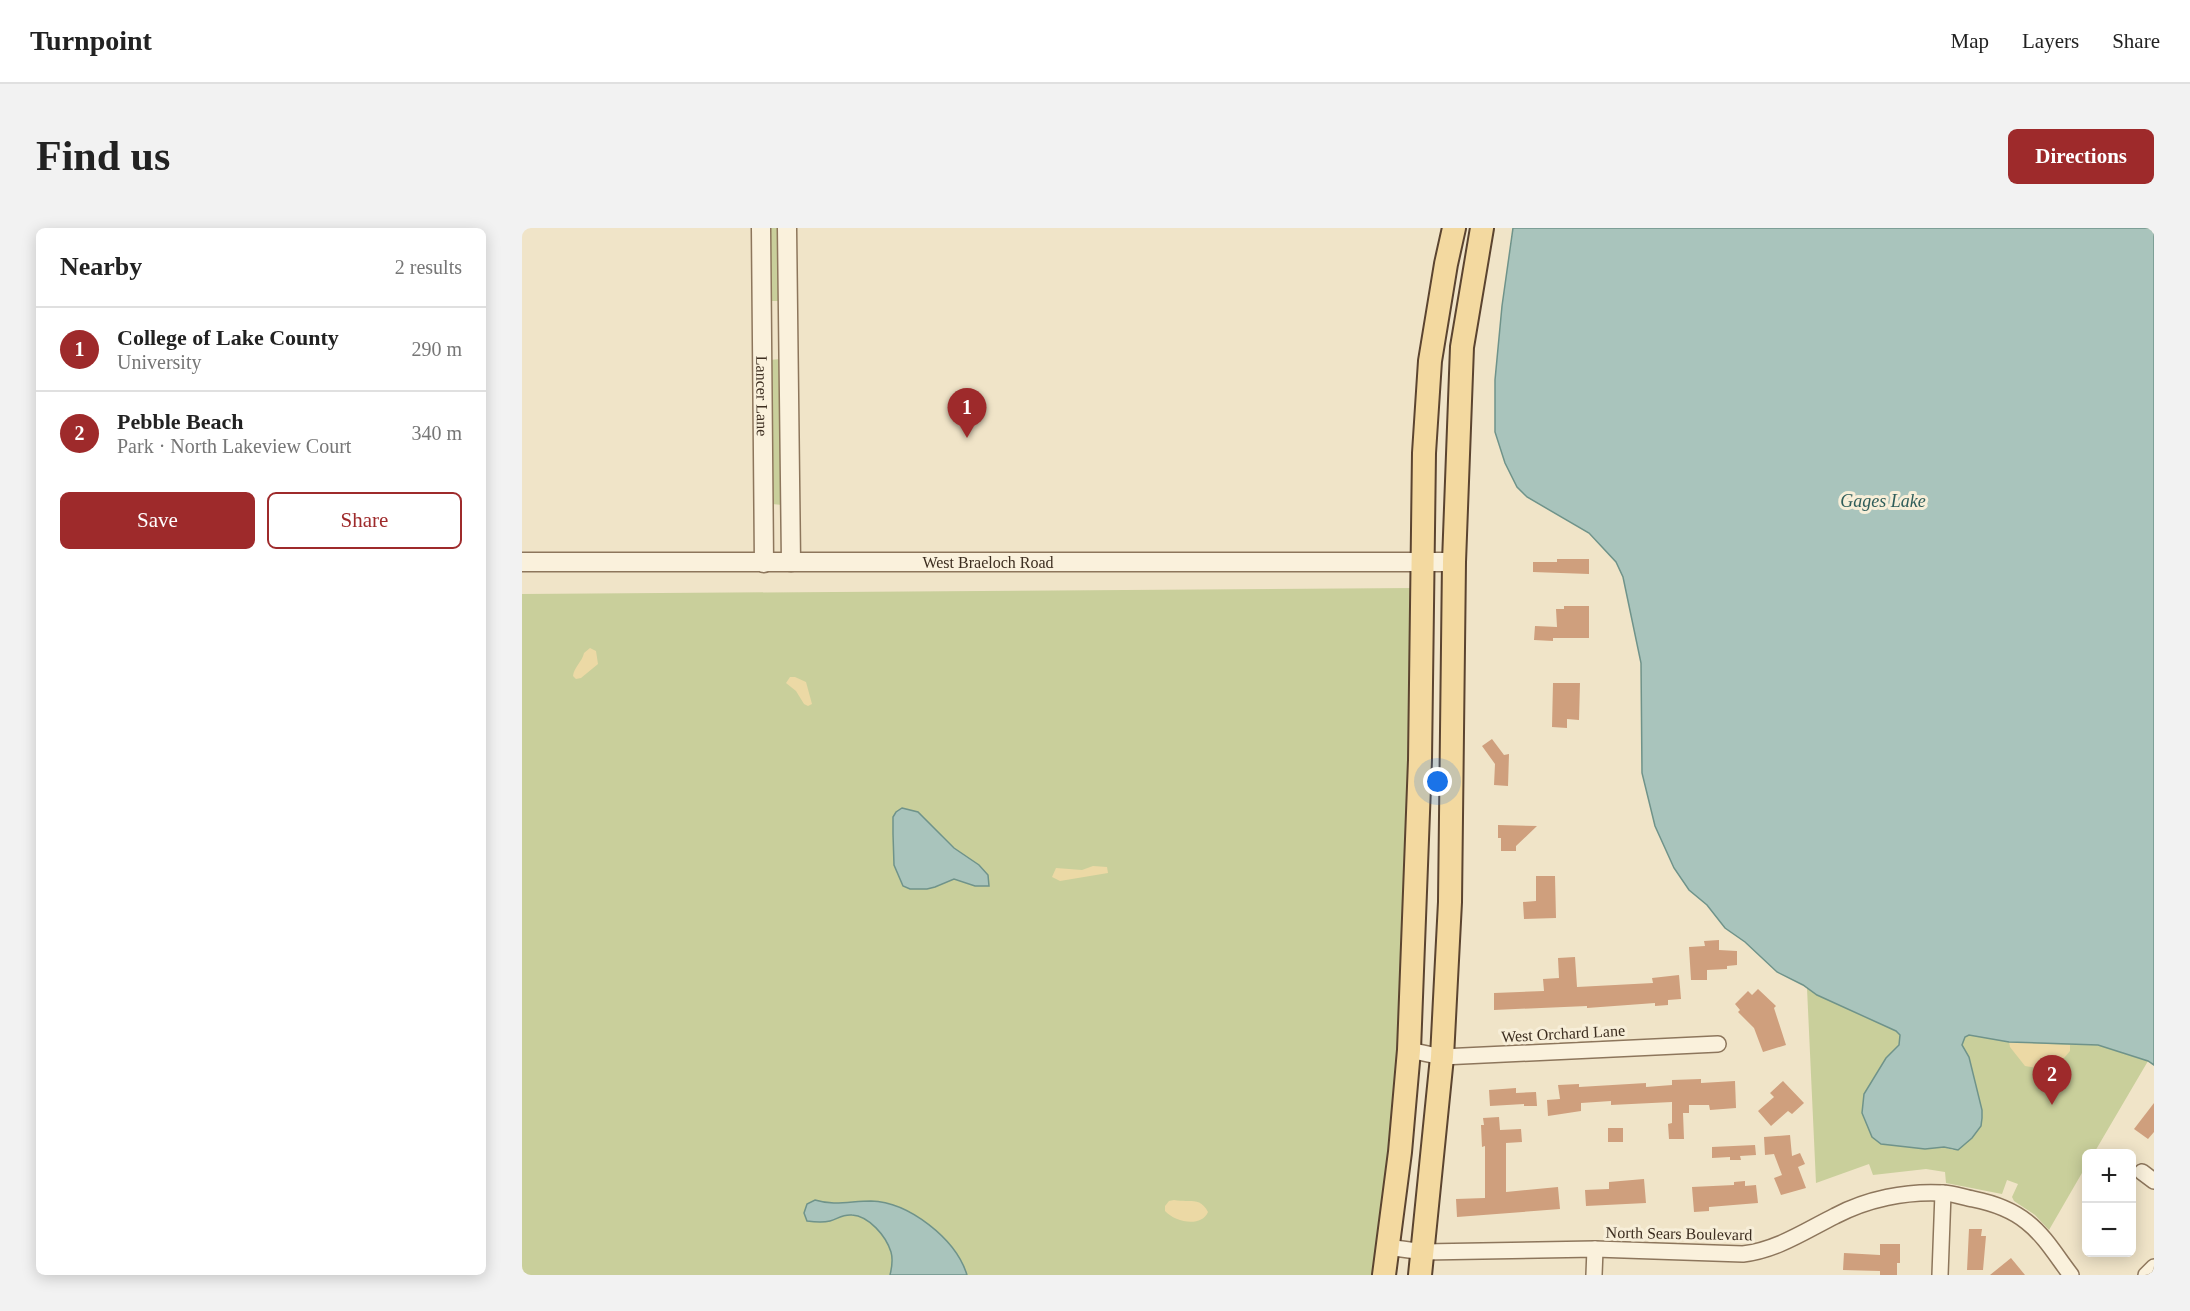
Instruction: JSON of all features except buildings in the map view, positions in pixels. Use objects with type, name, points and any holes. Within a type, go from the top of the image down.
[{"type":"main road","points":[[1384,1275],[1400,1152],[1409,1050],[1419,784],[1424,453],[1430,360],[1454,228]]},
{"type":"main road","points":[[1420,1275],[1442,1057],[1450,902],[1454,562],[1461,347],[1482,228]]},
{"type":"street","name":"Lancer Lane","points":[[760,228],[764,563]]},
{"type":"street","name":"Lancer Lane","points":[[787,228],[791,562]]},
{"type":"street","name":"West Braeloch Road","points":[[522,562],[1454,562]]},
{"type":"street","name":"West Orchard Lane","points":[[1409,1050],[1442,1057],[1719,1044]]},
{"type":"street","name":"North Sears Boulevard","points":[[1388,1247],[1424,1252],[1595,1249],[1743,1254],[1760,1252],[1783,1243],[1836,1215],[1871,1201],[1908,1194],[1943,1193],[1994,1204],[2012,1211],[2040,1234],[2071,1275]]},
{"type":"street","points":[[1940,1275],[1943,1193]]},
{"type":"street","points":[[1594,1275],[1595,1249]]},
{"type":"street","points":[[2146,1275],[2154,1267]]},
{"type":"green space","points":[[769,228],[779,228],[780,301],[770,301]]},
{"type":"green space","points":[[780,359],[782,505],[772,504],[770,360]]},
{"type":"green space","points":[[1414,588],[1407,1064],[1384,1275],[522,1275],[522,594]]},
{"type":"green space","points":[[1807,988],[1817,995],[1897,1031],[1900,1036],[1899,1045],[1886,1058],[1864,1094],[1862,1113],[1925,1149],[1944,1147],[1953,1150],[1982,1110],[1969,1057],[1962,1045],[1965,1037],[1969,1035],[2009,1042],[2098,1045],[2148,1061],[2096,1149],[2082,1149],[2082,1173],[2049,1230],[2035,1215],[2014,1201],[2012,1197],[2018,1184],[2007,1180],[2002,1194],[1946,1183],[1945,1172],[1926,1169],[1873,1175],[1869,1164],[1816,1183]]},
{"type":"sand","points":[[590,648],[596,651],[598,664],[581,678],[576,679],[573,676],[575,670],[584,653]]},
{"type":"sand","points":[[790,677],[806,682],[812,704],[808,706],[804,704],[796,691],[786,683]]},
{"type":"sand","points":[[1093,866],[1107,867],[1108,873],[1060,881],[1052,877],[1056,868],[1082,870]]},
{"type":"sand","points":[[2009,1042],[2070,1045],[2070,1051],[2053,1071],[2025,1066],[2010,1047]]},
{"type":"sand","points":[[1169,1201],[1198,1202],[1208,1212],[1205,1217],[1194,1222],[1175,1218],[1165,1211],[1165,1206]]},
{"type":"water","name":"Gages Lake","points":[[1513,228],[2154,228],[2154,1065],[2098,1045],[2009,1042],[1969,1035],[1965,1037],[1962,1045],[1969,1057],[1982,1110],[1981,1126],[1972,1138],[1958,1150],[1944,1147],[1925,1149],[1881,1144],[1872,1137],[1862,1113],[1864,1094],[1886,1058],[1899,1045],[1900,1035],[1896,1031],[1817,995],[1777,972],[1745,942],[1725,928],[1707,905],[1689,890],[1674,868],[1655,826],[1642,773],[1641,663],[1623,577],[1616,562],[1589,533],[1527,497],[1517,487],[1505,463],[1495,432],[1495,380]]},
{"type":"water","points":[[902,808],[918,812],[954,848],[979,865],[988,875],[989,886],[975,886],[954,879],[927,889],[910,889],[903,886],[894,865],[893,834],[893,817]]},
{"type":"water","points":[[815,1200],[836,1203],[871,1201],[886,1203],[915,1215],[942,1236],[953,1248],[967,1275],[890,1275],[891,1252],[876,1228],[865,1219],[852,1215],[827,1222],[807,1221],[804,1213],[807,1204]]},
{"type":"place","name":"College of Lake County","points":[[967,438]]},
{"type":"place","name":"Pebble Beach","points":[[2052,1105]]}]
